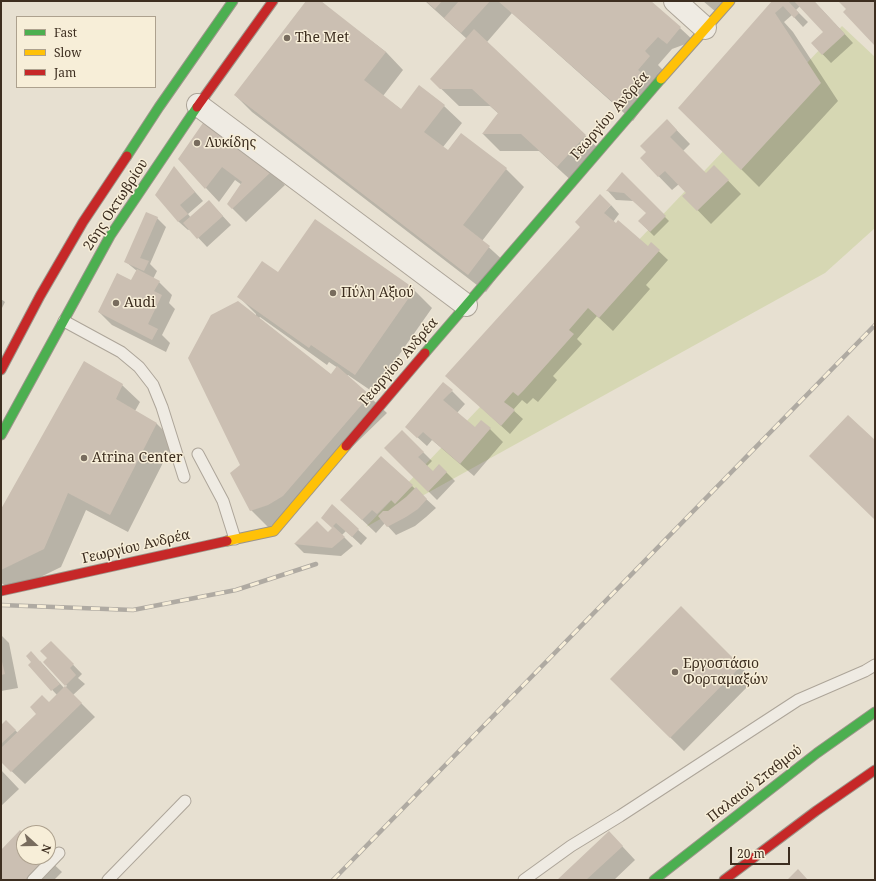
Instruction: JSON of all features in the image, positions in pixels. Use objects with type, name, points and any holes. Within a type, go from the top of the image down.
[{"type":"main road","name":"26ης Οκτωβρίου","points":[[1,370],[40,296],[83,222],[159,107],[233,1]]},
{"type":"main road","name":"26ης Οκτωβρίου","points":[[1,435],[110,236],[198,105],[273,1]]},
{"type":"main road","name":"Γεωργίου Ανδρέα","points":[[1,591],[274,531],[466,305],[730,1]]},
{"type":"main road","name":"Παλαιού Σταθμού","points":[[654,880],[817,753],[875,712]]},
{"type":"main road","points":[[724,880],[875,770]]},
{"type":"street","points":[[675,1],[705,28]]},
{"type":"street","points":[[198,105],[466,305]]},
{"type":"lane","points":[[64,321],[121,352],[139,367],[153,385],[162,407],[184,477]]},
{"type":"lane","points":[[198,454],[223,501],[235,539]]},
{"type":"lane","points":[[524,880],[571,846],[620,816],[798,700],[865,672],[875,665]]},
{"type":"lane","points":[[108,880],[185,801]]},
{"type":"lane","points":[[33,880],[59,854]]},
{"type":"green space","points":[[842,26],[875,57],[875,228],[825,273],[366,527]]},
{"type":"building","points":[[306,1],[321,1],[386,52],[364,80],[401,109],[419,85],[445,105],[424,132],[448,150],[461,133],[507,168],[463,225],[490,246],[468,275],[234,95]]},
{"type":"building","points":[[426,1],[442,1],[435,9]]},
{"type":"building","points":[[459,1],[490,1],[461,33],[444,18]]},
{"type":"building","points":[[498,1],[651,1],[681,27],[667,44],[658,37],[645,51],[650,56],[638,70],[642,73],[615,104]]},
{"type":"building","points":[[772,1],[788,1],[799,13],[794,18],[783,6],[775,13],[821,83],[741,170],[678,108]]},
{"type":"building","points":[[794,1],[814,1],[845,34],[822,55],[811,43],[823,32]]},
{"type":"building","points":[[838,1],[875,1],[875,46],[843,12],[846,9]]},
{"type":"building","points":[[474,29],[586,135],[557,167],[521,134],[482,134],[498,113],[472,89],[440,89],[430,79]]},
{"type":"building","points":[[667,119],[677,130],[670,137],[706,173],[714,165],[729,180],[697,211],[682,196],[686,193],[665,171],[658,177],[640,158],[646,152],[640,146]]},
{"type":"building","points":[[205,120],[272,171],[232,209],[227,204],[242,182],[222,167],[205,189],[178,159]]},
{"type":"building","points":[[174,166],[195,192],[180,205],[188,214],[178,222],[155,195]]},
{"type":"building","points":[[622,172],[666,216],[650,232],[638,221],[646,213],[624,193],[606,191]]},
{"type":"building","points":[[600,194],[611,205],[604,213],[616,223],[618,220],[648,246],[651,242],[660,250],[599,318],[588,308],[569,330],[574,334],[524,390],[518,396],[513,392],[504,402],[515,410],[501,426],[445,376],[580,227],[575,222]]},
{"type":"building","points":[[209,200],[223,216],[197,239],[183,223]]},
{"type":"building","points":[[146,212],[158,217],[140,258],[149,261],[144,271],[124,262]]},
{"type":"building","points":[[315,219],[415,289],[355,375],[311,345],[309,348],[237,297],[262,261],[278,272]]},
{"type":"building","points":[[137,269],[160,281],[154,291],[162,295],[148,324],[158,329],[152,340],[98,312],[117,273],[131,280]]},
{"type":"building","points":[[238,301],[331,374],[337,366],[370,395],[283,496],[268,505],[250,511],[230,473],[240,465],[188,358],[211,315]]},
{"type":"building","name":"Atrina Center","points":[[84,361],[123,384],[116,399],[157,423],[110,515],[68,493],[44,549],[1,570],[1,509]]},
{"type":"building","points":[[443,382],[453,390],[443,400],[475,427],[481,420],[491,428],[460,464],[423,432],[417,438],[405,427]]},
{"type":"building","points":[[848,415],[875,440],[875,520],[809,456]]},
{"type":"building","points":[[402,430],[424,452],[418,457],[433,471],[439,464],[447,472],[428,492],[384,448]]},
{"type":"building","points":[[381,456],[413,485],[395,504],[391,500],[377,514],[372,510],[362,520],[340,500]]},
{"type":"building","points":[[416,487],[427,499],[418,509],[387,527],[378,516],[383,511],[388,511]]},
{"type":"building","points":[[332,504],[359,529],[352,537],[336,523],[333,526],[345,537],[332,548],[294,544],[317,521],[328,532],[332,528],[321,518]]},
{"type":"building","name":"Εργοστάσιο Φορταμαξών","points":[[681,606],[741,666],[670,738],[610,679]]},
{"type":"building","points":[[51,641],[74,664],[70,668],[76,675],[65,686],[43,662],[47,658],[40,651]]},
{"type":"building","points":[[31,651],[60,684],[51,691],[28,665],[31,662],[26,656]]},
{"type":"building","points":[[1,658],[5,674],[1,675]]},
{"type":"building","points":[[65,686],[82,703],[11,772],[1,762],[1,748],[36,714],[30,707],[42,695],[49,702]]},
{"type":"building","points":[[6,720],[16,730],[1,744],[1,725]]},
{"type":"building","points":[[609,831],[623,846],[586,880],[557,880]]},
{"type":"building","points":[[16,834],[16,865],[42,865],[28,880],[1,880],[1,850]]},
{"type":"building","points":[[798,869],[808,880],[787,880]]},
{"type":"railway","points":[[333,880],[875,325]]},
{"type":"railway","points":[[1,605],[133,610],[236,590],[316,564]]},
{"type":"traffic: fast","points":[[127,156],[159,107],[233,1]]},
{"type":"traffic: fast","points":[[425,353],[661,79]]},
{"type":"traffic: fast","points":[[1,435],[110,236],[197,107]]},
{"type":"traffic: fast","points":[[654,880],[817,753],[875,712]]},
{"type":"traffic: slow","points":[[661,79],[730,1]]},
{"type":"traffic: slow","points":[[227,541],[274,531],[346,446]]},
{"type":"traffic: jam","points":[[197,107],[273,1]]},
{"type":"traffic: jam","points":[[1,370],[40,296],[83,222],[127,156]]},
{"type":"traffic: jam","points":[[346,446],[425,353]]},
{"type":"traffic: jam","points":[[1,591],[227,541]]},
{"type":"traffic: jam","points":[[724,880],[816,811],[875,770]]},
{"type":"place","name":"The Met","points":[[287,38]]},
{"type":"place","name":"Λυκίδης","points":[[197,143]]},
{"type":"place","name":"Πύλη Αξιού","points":[[333,293]]},
{"type":"place","name":"Audi","points":[[116,303]]},
{"type":"place","name":"Atrina Center","points":[[84,458]]},
{"type":"place","name":"Εργοστάσιο Φορταμαξών","points":[[675,672]]}]
